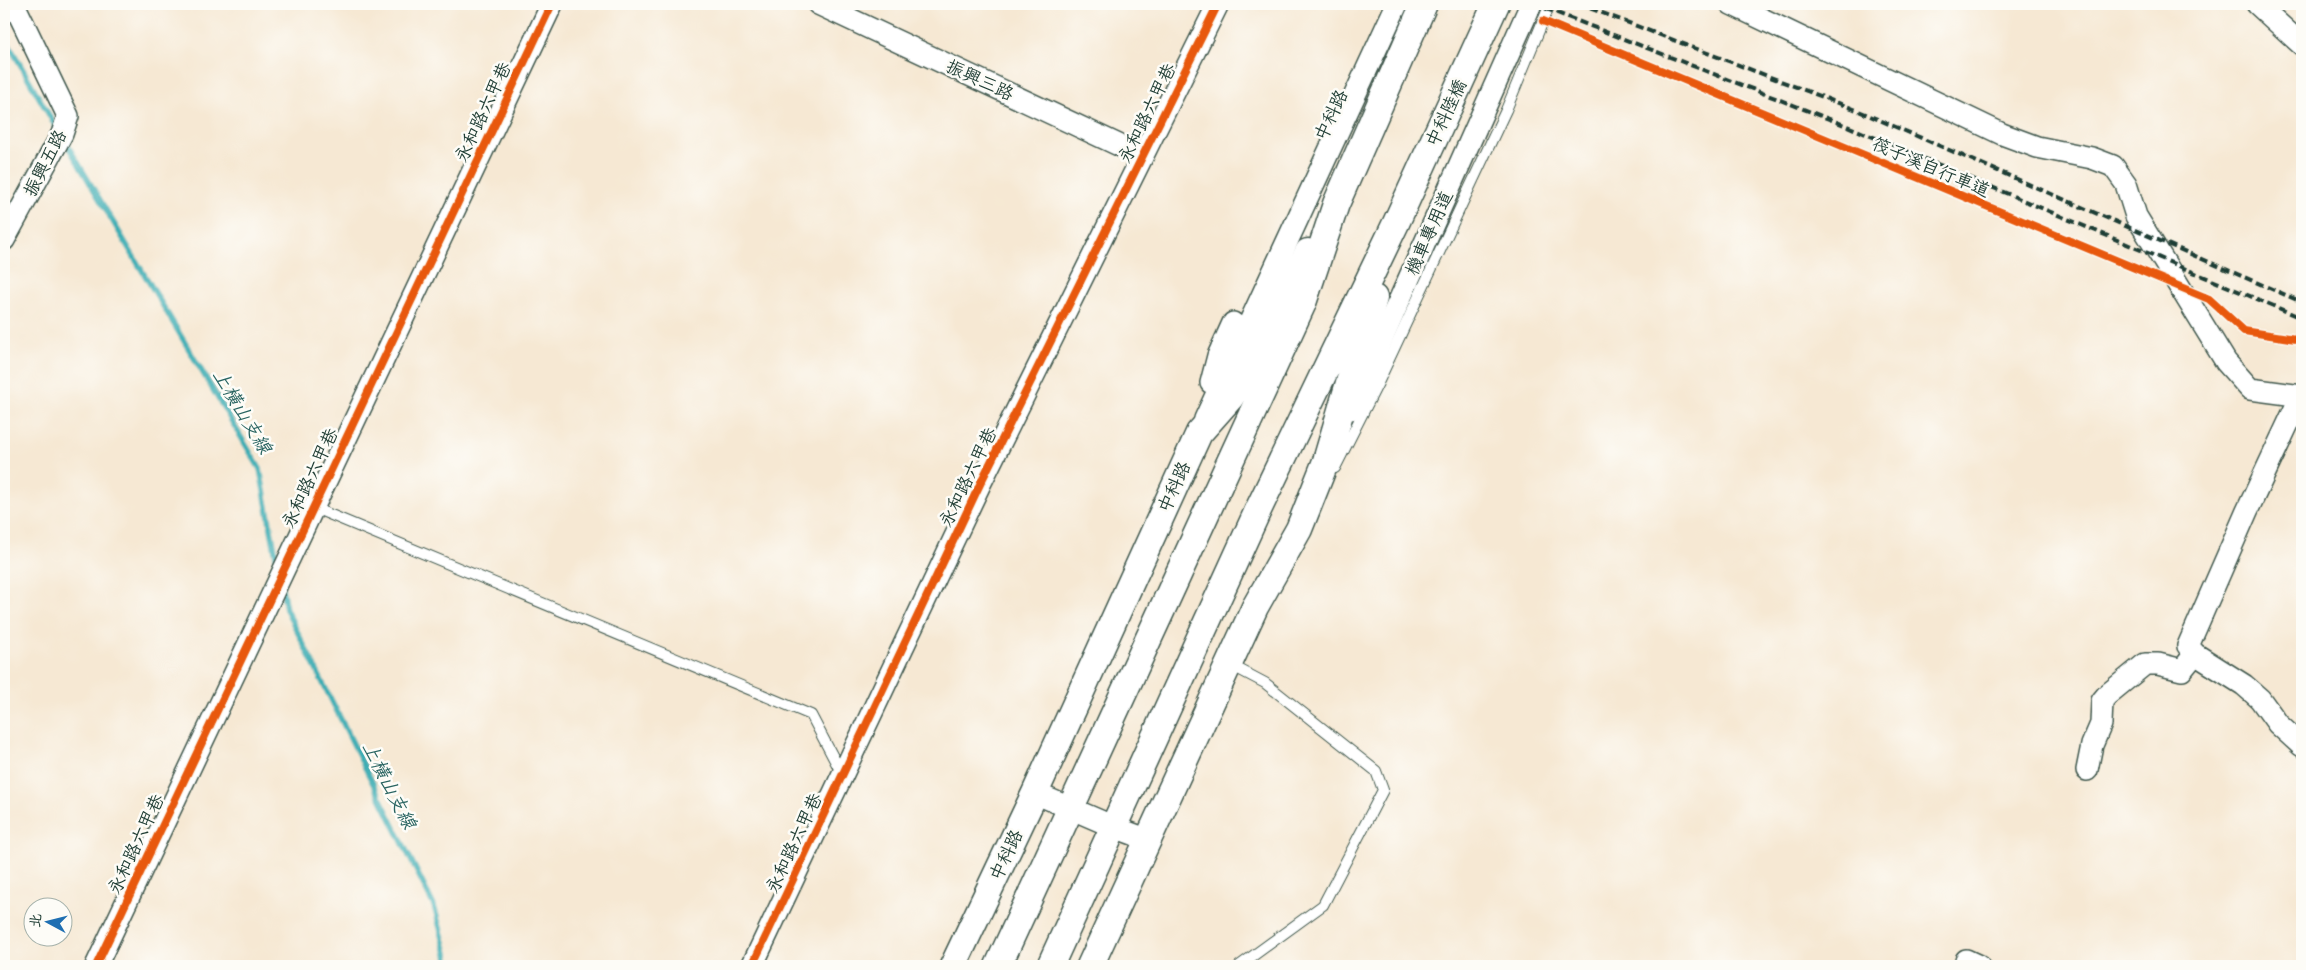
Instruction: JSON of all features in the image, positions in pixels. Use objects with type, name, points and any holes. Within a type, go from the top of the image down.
[{"type":"street","name":"振興五路","points":[[4,240],[62,134],[68,116],[14,4]]},
{"type":"street","name":"永和路六甲巷","points":[[96,966],[552,4]]},
{"type":"street","name":"振興三路","points":[[818,4],[1142,156]]},
{"type":"street","name":"永和路六甲巷","points":[[752,966],[981,482],[1218,4]]},
{"type":"street","name":"中科路","points":[[953,966],[1035,793],[1199,433],[1218,356],[1384,4]]},
{"type":"street","points":[[1199,433],[1397,4]]},
{"type":"street","points":[[998,966],[1303,303],[1336,204],[1424,4]]},
{"type":"street","name":"中科陸橋","points":[[1396,223],[1496,4]]},
{"type":"street","name":"機車專用道","points":[[1326,462],[1531,4]]},
{"type":"street","points":[[1731,4],[2002,134],[2037,147],[2092,158],[2113,166],[2126,184],[2136,216],[2226,362],[2250,390],[2302,396],[2247,511],[2188,646],[2195,654],[2244,685],[2260,699],[2278,724],[2302,746]]},
{"type":"street","points":[[2257,4],[2302,45]]},
{"type":"street","points":[[1199,433],[1231,397],[1293,278],[1336,204]]},
{"type":"street","points":[[1090,966],[1255,607],[1299,529],[1326,462],[1396,223]]},
{"type":"street","points":[[1050,966],[1259,508],[1396,223]]},
{"type":"street","points":[[2087,770],[2092,745],[2101,724],[2102,701],[2107,695],[2141,666],[2158,664],[2182,670],[2195,654]]},
{"type":"street","points":[[1035,793],[1114,828],[1149,840]]},
{"type":"lane","points":[[1299,529],[1337,464],[1378,383],[1506,110],[1550,4]]},
{"type":"lane","points":[[312,507],[811,715],[843,775]]},
{"type":"lane","points":[[1229,664],[1266,683],[1376,771],[1383,790],[1323,905],[1239,966]]},
{"type":"waterway","name":"上橫山支線","points":[[4,36],[57,129]]},
{"type":"waterway","name":"上橫山支線","points":[[65,141],[260,469],[278,567]]},
{"type":"waterway","name":"上橫山支線","points":[[282,588],[286,609],[434,906],[449,966]]},
{"type":"railway","points":[[1534,4],[1847,126],[2302,318]]},
{"type":"railway","points":[[1579,4],[1854,109],[2302,302]]},
{"type":"cycle path","points":[[96,966],[552,4]]},
{"type":"cycle path","points":[[752,966],[981,482],[1218,4]]},
{"type":"cycle path","name":"筏子溪自行車道","points":[[1543,21],[2209,299],[2244,331],[2302,340]]}]
